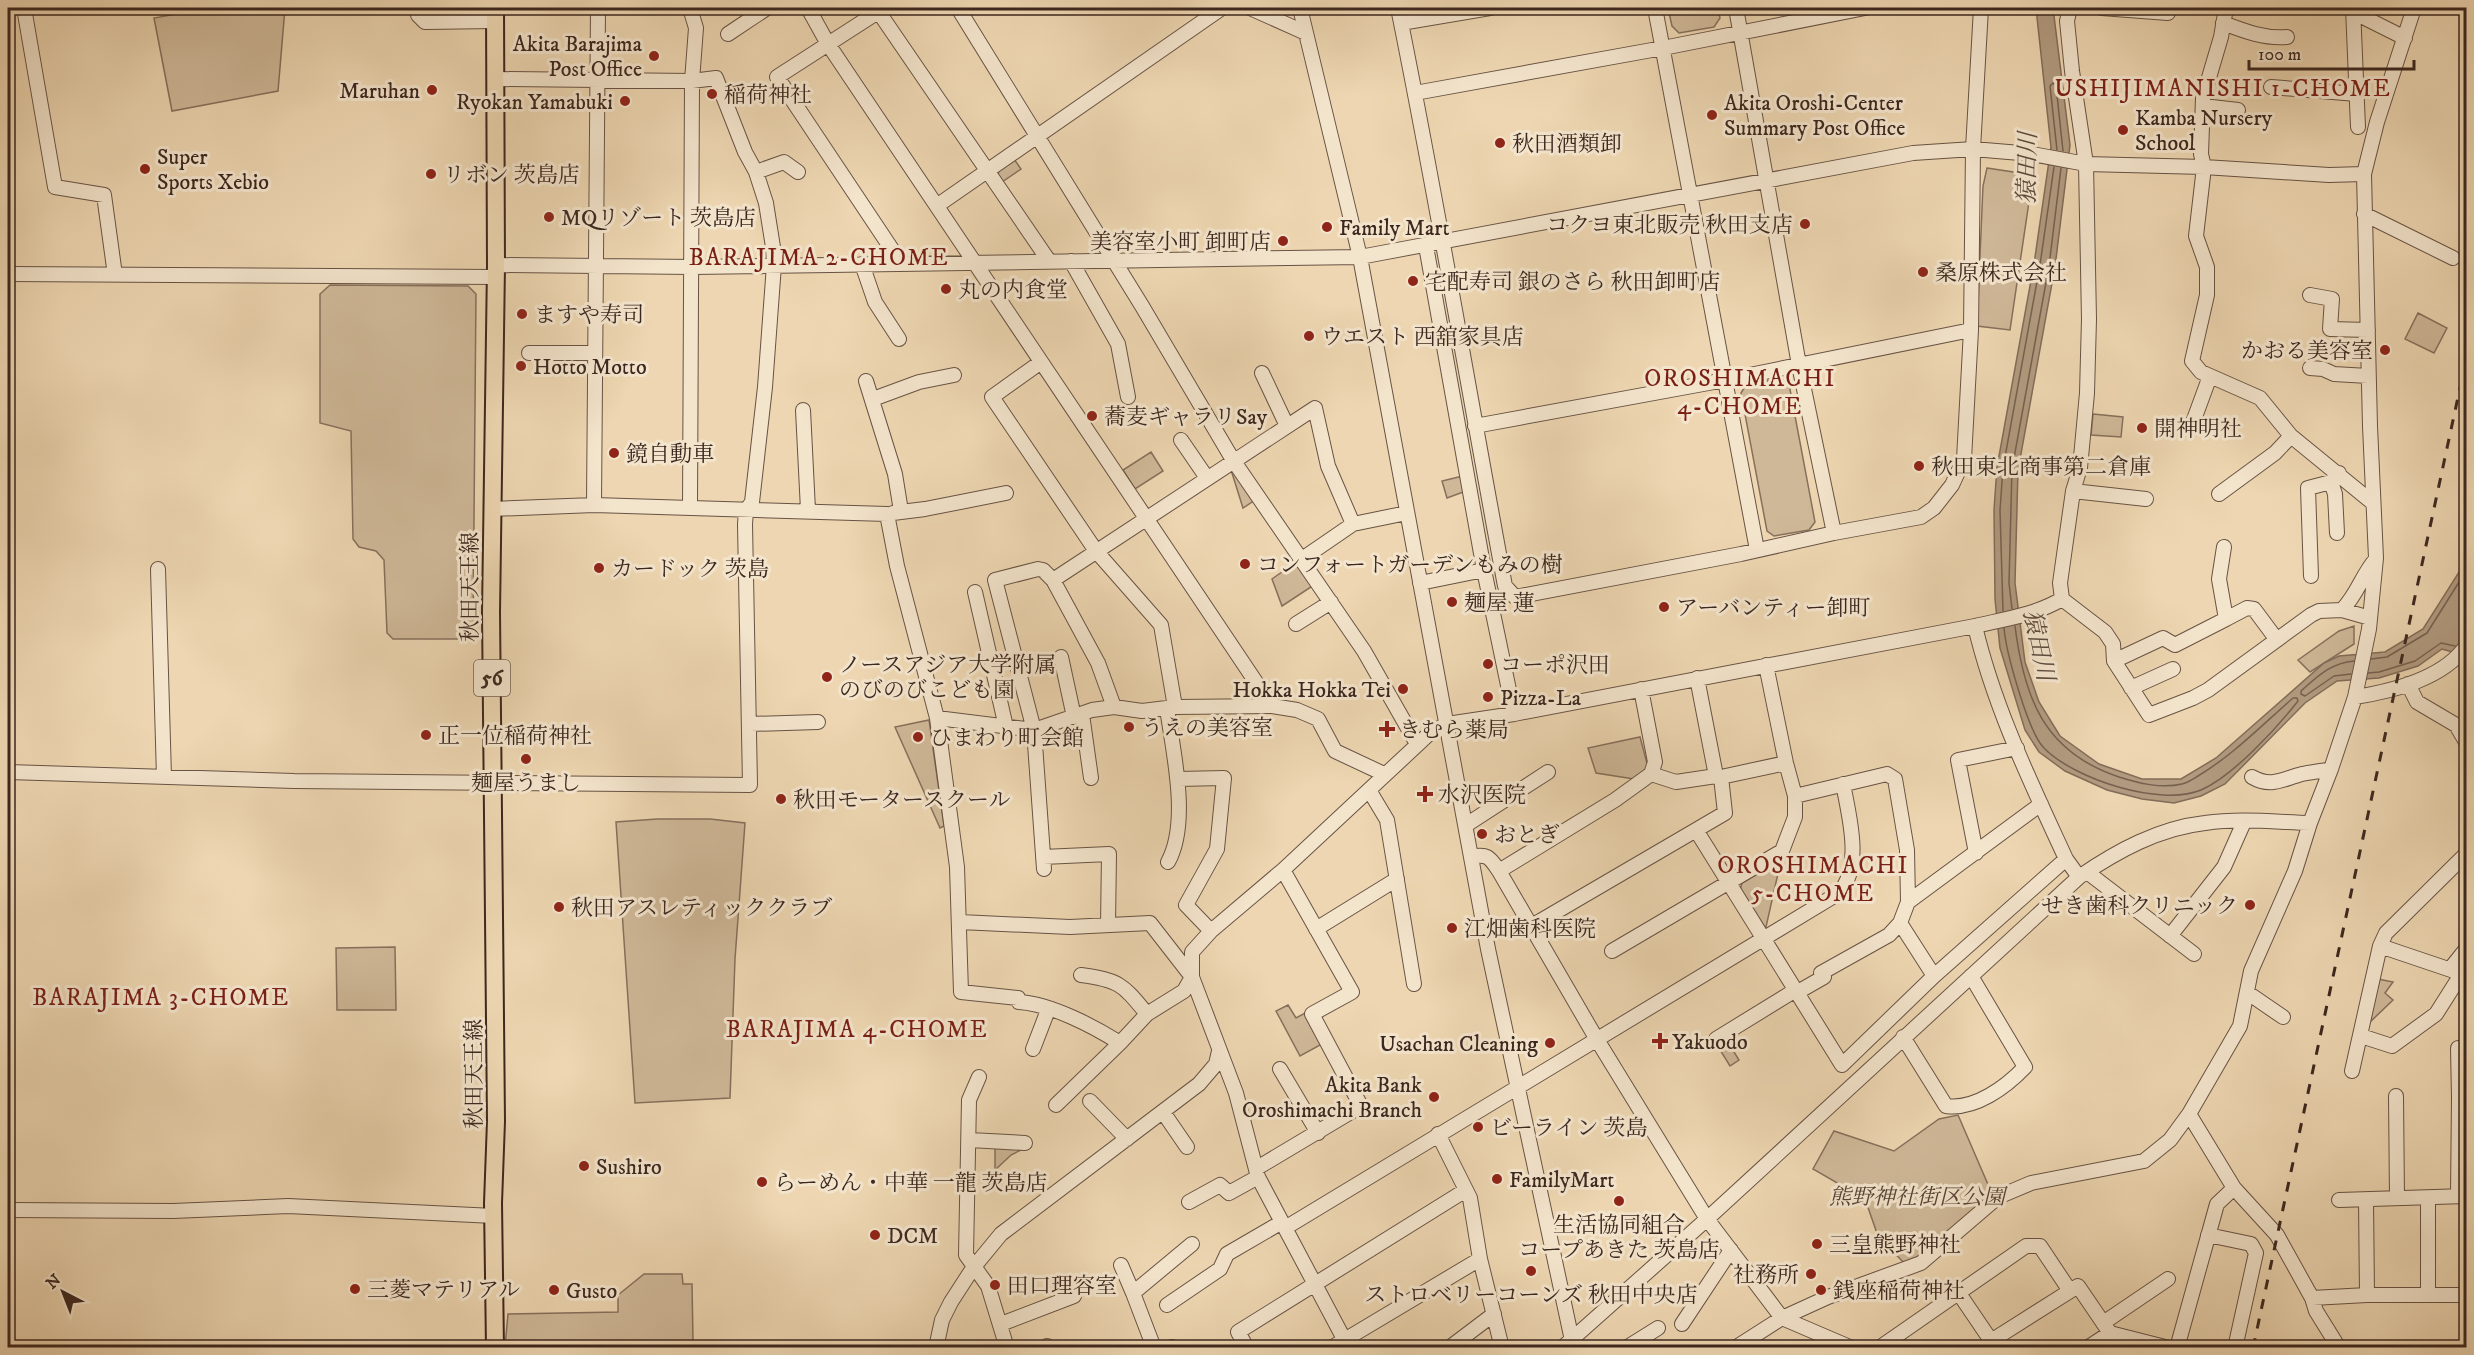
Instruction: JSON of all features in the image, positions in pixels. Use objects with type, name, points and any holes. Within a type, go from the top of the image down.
[{"type":"main road","name":"秋田天王線","points":[[495,14],[496,271],[492,508],[496,1121],[495,1347]]},
{"type":"street","points":[[24,8],[55,187],[104,195],[115,275]]},
{"type":"street","points":[[418,8],[418,15],[425,22],[495,14]]},
{"type":"street","points":[[594,505],[598,8]]},
{"type":"street","points":[[690,8],[696,28],[692,81],[693,267],[690,508]]},
{"type":"street","points":[[728,34],[767,8]]},
{"type":"street","points":[[808,8],[828,44],[1272,706]]},
{"type":"street","points":[[958,8],[1114,260],[1233,460],[1364,651],[1417,744]]},
{"type":"street","points":[[938,205],[1222,8]]},
{"type":"street","points":[[1250,8],[1306,33]]},
{"type":"street","points":[[1300,8],[1360,257],[1472,857],[1569,1344]]},
{"type":"street","points":[[1398,8],[1444,242],[1505,586],[1515,597],[1921,517],[1934,508],[1952,485],[1964,459],[1971,330],[1973,148],[1981,8]]},
{"type":"street","points":[[1401,23],[1490,8]]},
{"type":"street","points":[[1655,8],[1758,550]]},
{"type":"street","points":[[1736,8],[1799,365],[1834,533]]},
{"type":"street","points":[[1415,93],[1663,48],[1865,8]]},
{"type":"street","points":[[2070,8],[2067,21],[2089,235],[2087,393],[2080,468],[2073,491],[2060,583],[2062,599],[2105,633],[2113,644],[2114,661],[2149,715],[2193,698],[2319,611],[2342,610],[2370,618]]},
{"type":"street","points":[[2102,8],[2168,13],[2169,8]]},
{"type":"street","points":[[2226,8],[2203,106],[2200,154],[2204,167],[2196,236],[2207,267],[2207,295],[2192,361],[2201,372],[2260,398],[2291,436],[2335,477],[2373,503]]},
{"type":"street","points":[[1735,1347],[1782,1318],[1828,1297],[1921,1263],[1998,1197],[2031,1183],[2144,1161],[2170,1140],[2189,1114],[2240,1026],[2251,971],[2295,871],[2310,823],[2331,770],[2356,691],[2367,641],[2376,558],[2368,376],[2364,174],[2377,122],[2414,8]]},
{"type":"street","points":[[891,264],[893,251],[777,77],[881,9],[1049,261]]},
{"type":"street","points":[[2353,10],[2405,38]]},
{"type":"street","points":[[2353,10],[2358,127]]},
{"type":"street","points":[[2223,23],[2272,38],[2287,37]]},
{"type":"street","points":[[8,772],[164,777],[750,786],[746,511],[752,502],[765,387],[774,265],[766,203],[756,172],[745,152],[716,78],[692,81],[496,79]]},
{"type":"street","points":[[2271,87],[2357,94]]},
{"type":"street","points":[[2203,106],[2238,110]]},
{"type":"street","points":[[8,274],[496,271],[596,266],[977,264],[1360,257],[1913,153],[1973,148],[2080,162],[2329,175],[2364,174]]},
{"type":"street","points":[[756,172],[784,162],[798,172]]},
{"type":"street","points":[[2364,214],[2453,258]]},
{"type":"street","points":[[1426,246],[1485,570],[1514,714]]},
{"type":"street","points":[[1071,261],[1118,344],[1128,397]]},
{"type":"street","points":[[862,264],[875,302],[899,339]]},
{"type":"street","points":[[2310,295],[2332,299],[2330,329],[2368,330]]},
{"type":"street","points":[[1475,426],[1725,380],[1971,330]]},
{"type":"street","points":[[529,353],[595,353]]},
{"type":"street","points":[[1041,362],[992,397],[1096,551],[1161,625],[1178,779],[1175,848],[1168,862]]},
{"type":"street","points":[[2310,368],[2323,369],[2334,374],[2368,376]]},
{"type":"street","points":[[1262,373],[1287,426]]},
{"type":"street","points":[[873,399],[919,382],[954,375]]},
{"type":"street","points":[[2192,425],[2210,376]]},
{"type":"street","points":[[866,381],[895,474],[894,513],[897,566],[937,718],[957,867],[961,992],[1018,998],[1019,1002],[1034,1003],[1086,1023],[1120,1043]]},
{"type":"street","points":[[1053,580],[1315,408],[1328,466],[1353,524]]},
{"type":"street","points":[[803,410],[808,510]]},
{"type":"street","points":[[2219,494],[2275,453],[2291,436]]},
{"type":"street","points":[[1181,440],[1207,478]]},
{"type":"street","points":[[2335,477],[2337,533]]},
{"type":"street","points":[[2311,576],[2308,488],[2335,477]]},
{"type":"street","points":[[2073,491],[2146,500]]},
{"type":"street","points":[[492,508],[594,505],[746,511],[808,510],[894,513],[1006,493]]},
{"type":"street","points":[[1302,559],[1353,524],[1407,513]]},
{"type":"street","points":[[2224,547],[2219,579],[2226,619]]},
{"type":"street","points":[[2342,610],[2355,596],[2367,570],[2376,558]]},
{"type":"street","points":[[158,569],[164,777]]},
{"type":"street","points":[[1108,925],[1109,854],[1044,863],[1034,730],[995,580],[1038,569],[1043,570],[1053,580],[1098,663],[1114,707]]},
{"type":"street","points":[[1420,583],[1485,570]]},
{"type":"street","points":[[975,592],[1006,727]]},
{"type":"street","points":[[1056,1105],[1147,1014],[1184,991],[1192,977],[1192,952],[1211,931],[1283,870],[1417,744],[1430,733],[1447,724],[1514,714],[1975,626],[2031,613],[2062,599]]},
{"type":"street","points":[[1296,624],[1331,602]]},
{"type":"street","points":[[2114,661],[2163,638],[2175,645],[2247,608],[2254,609],[2277,640]]},
{"type":"street","points":[[1975,626],[1994,694],[2066,859],[2083,875],[2194,954]]},
{"type":"street","points":[[2356,691],[2408,684],[2442,669],[2457,659],[2466,646]]},
{"type":"street","points":[[1060,657],[1078,715],[1091,778]]},
{"type":"street","points":[[1612,951],[1782,851],[1795,817],[1796,796],[1786,762],[1766,665]]},
{"type":"street","points":[[2131,688],[2173,669]]},
{"type":"street","points":[[1530,927],[1725,813],[1697,678]]},
{"type":"street","points":[[2408,684],[2417,702],[2456,725],[2466,742]]},
{"type":"street","points":[[1499,871],[1615,800],[1651,774],[1655,762],[1641,689]]},
{"type":"street","points":[[937,718],[1034,730],[1078,715],[1114,707],[1142,711],[1171,708],[1272,706],[1297,710],[1318,719],[1335,751],[1384,774]]},
{"type":"street","points":[[750,724],[818,722]]},
{"type":"street","points":[[1976,853],[1958,760],[2017,748]]},
{"type":"street","points":[[1651,774],[1676,782],[1786,762]]},
{"type":"street","points":[[2252,777],[2262,783],[2280,782],[2302,774],[2331,770]]},
{"type":"street","points":[[1466,825],[1548,772]]},
{"type":"street","points":[[1716,1038],[1824,977],[1821,973],[1889,935],[1900,923],[1908,902],[1907,850],[1895,779],[1887,774],[1796,796]]},
{"type":"street","points":[[1178,779],[1224,778],[1217,849],[1186,905],[1211,931]]},
{"type":"street","points":[[1167,1305],[1220,1269],[1227,1254],[1283,1225],[1438,1134],[1839,892],[1846,885],[1854,844],[1844,784]]},
{"type":"street","points":[[1369,790],[1387,820],[1414,984]]},
{"type":"street","points":[[1908,902],[2041,804]]},
{"type":"street","points":[[2170,936],[2224,867],[2244,822]]},
{"type":"street","points":[[1569,1344],[1903,1037],[2083,875],[2105,859],[2145,838],[2204,823],[2310,823]]},
{"type":"street","points":[[1696,830],[1842,1065],[1934,976],[2066,859]]},
{"type":"street","points":[[1472,857],[1483,854],[1489,856],[1596,1038],[1707,1219],[1782,1318],[1852,1347]]},
{"type":"street","points":[[2352,1071],[2380,946],[2386,933],[2466,854]]},
{"type":"street","points":[[1189,1202],[1220,1185],[1229,1193],[1361,1106],[1312,1014],[1352,992],[1283,870]]},
{"type":"street","points":[[1316,929],[1397,879]]},
{"type":"street","points":[[960,922],[1071,927],[1150,923],[1192,977],[1236,1093],[1257,1173],[1345,1343]]},
{"type":"street","points":[[1900,923],[1934,976]]},
{"type":"street","points":[[2380,946],[2459,972]]},
{"type":"street","points":[[2361,1036],[2392,1046],[2436,1014],[2459,972],[2466,949]]},
{"type":"street","points":[[1081,975],[1101,978],[1124,986],[1147,1014]]},
{"type":"street","points":[[1903,1037],[1946,1106],[1959,1108],[1974,1102],[2013,1079],[2025,1067],[1971,976]]},
{"type":"street","points":[[2247,993],[2283,1017]]},
{"type":"street","points":[[1033,1049],[1048,1010]]},
{"type":"street","points":[[2339,1200],[2462,1196],[2462,1097],[2458,1048]]},
{"type":"street","points":[[936,1347],[942,1320],[973,1268],[1001,1234],[1209,1075],[1220,1051]]},
{"type":"street","points":[[1280,1069],[1318,1133]]},
{"type":"street","points":[[980,1077],[969,1100],[966,1255],[987,1286],[1007,1347]]},
{"type":"street","points":[[2396,1096],[2397,1198]]},
{"type":"street","points":[[1090,1101],[1127,1139]]},
{"type":"street","points":[[1163,1112],[1187,1147]]},
{"type":"street","points":[[2189,1114],[2234,1188],[2277,1235],[2312,1298],[2316,1311],[2339,1347]]},
{"type":"street","points":[[1438,1134],[1470,1198],[1480,1259],[1502,1347]]},
{"type":"street","points":[[970,1140],[1025,1143]]},
{"type":"street","points":[[2177,1347],[2217,1204],[2234,1188]]},
{"type":"street","points":[[1247,1347],[1238,1332],[1466,1190]]},
{"type":"street","points":[[2428,1198],[2428,1295]]},
{"type":"street","points":[[2366,1200],[2367,1295]]},
{"type":"street","points":[[8,1210],[173,1211],[288,1206],[494,1216]]},
{"type":"street","points":[[2208,1235],[2251,1244],[2256,1253],[2235,1347]]},
{"type":"street","points":[[1132,1293],[1192,1244]]},
{"type":"street","points":[[1880,1347],[2026,1246],[2040,1246],[2070,1291]]},
{"type":"street","points":[[1682,1324],[1731,1250]]},
{"type":"street","points":[[1331,1347],[1345,1343],[1480,1259]]},
{"type":"street","points":[[1120,1265],[1154,1347]]},
{"type":"street","points":[[2087,1347],[2106,1328],[2168,1279]]},
{"type":"street","points":[[1958,1292],[1993,1344],[2078,1286],[2106,1328],[2169,1347]]},
{"type":"street","points":[[2312,1298],[2367,1295],[2466,1295]]},
{"type":"street","points":[[1001,1324],[1074,1296]]},
{"type":"street","points":[[1449,1347],[1494,1314]]},
{"type":"street","points":[[1626,1347],[1658,1328]]},
{"type":"green space","points":[[209,8],[285,8],[278,91],[172,111],[154,18]]},
{"type":"green space","points":[[1668,8],[1718,8],[1720,18],[1714,27],[1679,33],[1672,26]]},
{"type":"green space","points":[[1014,159],[1021,169],[1002,182],[998,176],[999,169]]},
{"type":"green space","points":[[1987,168],[2033,175],[2010,330],[1977,326],[1983,186]]},
{"type":"green space","points":[[330,285],[468,286],[476,294],[473,632],[464,639],[393,639],[387,633],[384,560],[376,551],[359,547],[353,539],[351,431],[320,423],[320,294]]},
{"type":"green space","points":[[2418,313],[2447,328],[2434,353],[2405,339]]},
{"type":"green space","points":[[1781,378],[1789,384],[1815,522],[1809,530],[1774,536],[1767,531],[1741,393],[1746,385]]},
{"type":"green space","points":[[2093,414],[2123,417],[2121,437],[2091,435]]},
{"type":"green space","points":[[1151,452],[1163,471],[1135,489],[1123,470]]},
{"type":"green space","points":[[1231,470],[1237,472],[1255,500],[1243,508]]},
{"type":"green space","points":[[1463,476],[1466,491],[1447,498],[1442,481]]},
{"type":"green space","points":[[1299,560],[1314,585],[1282,606],[1272,579]]},
{"type":"green space","points":[[2354,626],[2354,644],[2310,672],[2298,660],[2339,631]]},
{"type":"green space","points":[[929,720],[944,826],[940,828],[895,727]]},
{"type":"green space","points":[[1640,737],[1648,767],[1645,776],[1634,779],[1596,773],[1588,748]]},
{"type":"green space","points":[[710,819],[745,823],[735,959],[730,1098],[635,1103],[616,822]]},
{"type":"green space","points":[[1781,860],[1766,927],[1762,928],[1740,890],[1742,883]]},
{"type":"green space","points":[[395,947],[396,1010],[337,1010],[336,948]]},
{"type":"green space","points":[[2378,979],[2393,982],[2385,993],[2393,1000],[2369,1023]]},
{"type":"green space","points":[[1288,1005],[1296,1018],[1307,1012],[1322,1044],[1300,1056],[1276,1011]]},
{"type":"green space","points":[[1726,1039],[1739,1060],[1730,1066],[1717,1045]]},
{"type":"green space","name":"熊野神社街区公園","points":[[1958,1115],[1993,1196],[1919,1259],[1905,1264],[1878,1236],[1865,1199],[1813,1169],[1834,1131],[1894,1151],[1939,1119]]},
{"type":"green space","points":[[995,1144],[1027,1147],[1011,1155],[995,1170]]},
{"type":"green space","points":[[644,1274],[682,1274],[683,1284],[692,1284],[693,1341],[683,1341],[683,1347],[505,1347],[508,1314],[618,1312],[618,1295]]},
{"type":"water","points":[[2036,8],[2053,8],[2070,145],[2055,267],[2018,470],[2015,583],[2025,662],[2039,702],[2060,736],[2099,764],[2142,779],[2181,779],[2216,758],[2324,663],[2339,656],[2385,652],[2423,629],[2466,561],[2466,614],[2460,625],[2466,631],[2466,656],[2442,649],[2418,666],[2379,678],[2337,681],[2305,703],[2225,784],[2201,796],[2174,803],[2142,799],[2107,790],[2065,771],[2039,752],[2025,730],[2000,648],[1995,599],[1994,510],[1997,467],[2034,264],[2051,147]]},
{"type":"railway","points":[[2253,1348],[2466,360]]},
{"type":"place","name":"Akita Barajima Post Office","points":[[654,56]]},
{"type":"place","name":"Maruhan","points":[[432,90]]},
{"type":"place","name":"稲荷神社","points":[[712,94]]},
{"type":"place","name":"Ryokan Yamabuki","points":[[625,101]]},
{"type":"place","name":"Akita Oroshi-Center Summary Post Office","points":[[1712,115]]},
{"type":"place","name":"Kamba Nursery School","points":[[2123,130]]},
{"type":"place","name":"秋田酒類卸","points":[[1500,143]]},
{"type":"place","name":"Super Sports Xebio","points":[[145,169]]},
{"type":"place","name":"リボン 茨島店","points":[[431,174]]},
{"type":"place","name":"MQリゾート 茨島店","points":[[549,217]]},
{"type":"place","name":"コクヨ東北販売 秋田支店","points":[[1805,224]]},
{"type":"place","name":"Family Mart","points":[[1327,227]]},
{"type":"place","name":"美容室小町 卸町店","points":[[1283,241]]},
{"type":"place","name":"桑原株式会社","points":[[1923,272]]},
{"type":"place","name":"宅配寿司 銀のさら 秋田卸町店","points":[[1413,281]]},
{"type":"place","name":"丸の内食堂","points":[[946,289]]},
{"type":"place","name":"ますや寿司","points":[[522,314]]},
{"type":"place","name":"ウエスト 西舘家具店","points":[[1309,336]]},
{"type":"place","name":"かおる美容室","points":[[2385,350]]},
{"type":"place","name":"Hotto Motto","points":[[521,366]]},
{"type":"place","name":"蕎麦ギャラリSay","points":[[1092,416]]},
{"type":"place","name":"開神明社","points":[[2142,428]]},
{"type":"place","name":"鏡自動車","points":[[614,453]]},
{"type":"place","name":"秋田東北商事第二倉庫","points":[[1919,466]]},
{"type":"place","name":"コンフォートガーデンもみの樹","points":[[1245,564]]},
{"type":"place","name":"カードック 茨島","points":[[599,568]]},
{"type":"place","name":"麺屋 蓮","points":[[1452,602]]},
{"type":"place","name":"アーバンティー卸町","points":[[1664,607]]},
{"type":"place","name":"コーポ沢田","points":[[1488,664]]},
{"type":"place","name":"ノースアジア大学附属 のびのびこども園","points":[[827,677]]},
{"type":"place","name":"Hokka Hokka Tei","points":[[1403,689]]},
{"type":"place","name":"Pizza-La","points":[[1488,697]]},
{"type":"place","name":"うえの美容室","points":[[1129,727]]},
{"type":"place","name":"きむら薬局","points":[[1387,729]]},
{"type":"place","name":"正一位稲荷神社","points":[[426,735]]},
{"type":"place","name":"ひまわり町会館","points":[[918,737]]},
{"type":"place","name":"麺屋うまし","points":[[526,759]]},
{"type":"place","name":"水沢医院","points":[[1425,794]]},
{"type":"place","name":"秋田モータースクール","points":[[781,799]]},
{"type":"place","name":"おとぎ","points":[[1482,834]]},
{"type":"place","name":"せき歯科クリニック","points":[[2250,905]]},
{"type":"place","name":"秋田アスレティッククラブ","points":[[559,907]]},
{"type":"place","name":"江畑歯科医院","points":[[1452,928]]},
{"type":"place","name":"Yakuodo","points":[[1660,1041]]},
{"type":"place","name":"Usachan Cleaning","points":[[1550,1043]]},
{"type":"place","name":"Akita Bank Oroshimachi Branch","points":[[1434,1097]]},
{"type":"place","name":"ビーライン 茨島","points":[[1478,1127]]},
{"type":"place","name":"Sushiro","points":[[584,1166]]},
{"type":"place","name":"FamilyMart","points":[[1497,1179]]},
{"type":"place","name":"らーめん・中華 一龍 茨島店","points":[[762,1182]]},
{"type":"place","name":"生活協同組合 コープあきた 茨島店","points":[[1619,1201]]},
{"type":"place","name":"DCM","points":[[875,1235]]},
{"type":"place","name":"三皇熊野神社","points":[[1817,1244]]},
{"type":"place","name":"ストロベリーコーンズ 秋田中央店","points":[[1531,1271]]},
{"type":"place","name":"社務所","points":[[1811,1274]]},
{"type":"place","name":"田口理容室","points":[[995,1285]]},
{"type":"place","name":"三菱マテリアル","points":[[355,1289]]},
{"type":"place","name":"Gusto","points":[[554,1290]]},
{"type":"place","name":"銭座稲荷神社","points":[[1821,1290]]},
{"type":"district","name":"USHIJIMANISHI 1-CHOME","points":[[2223,88]]},
{"type":"district","name":"BARAJIMA 2-CHOME","points":[[819,257]]},
{"type":"district","name":"OROSHIMACHI 4-CHOME","points":[[1740,392]]},
{"type":"district","name":"OROSHIMACHI 5-CHOME","points":[[1813,879]]},
{"type":"district","name":"BARAJIMA 3-CHOME","points":[[161,997]]},
{"type":"district","name":"BARAJIMA 4-CHOME","points":[[857,1029]]},
{"type":"water label","name":"猿田川","points":[[2027,168]]},
{"type":"water label","name":"猿田川","points":[[2039,645]]}]
